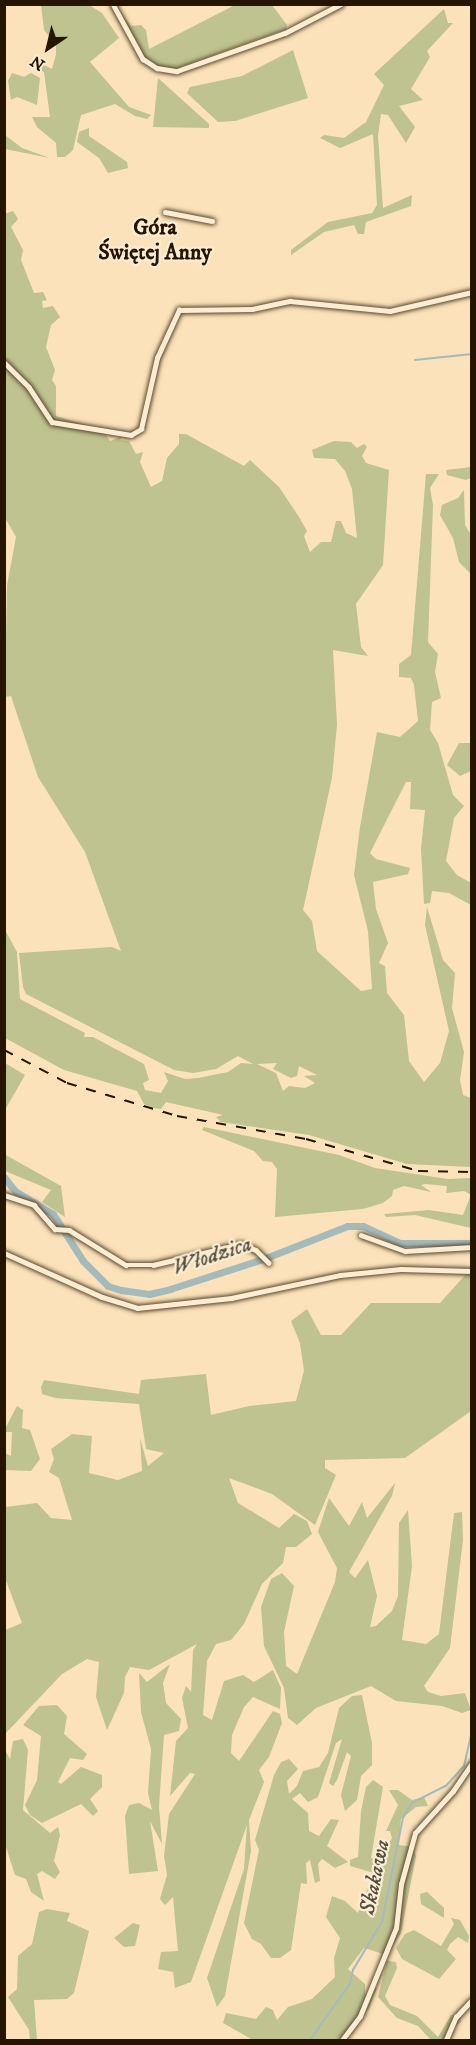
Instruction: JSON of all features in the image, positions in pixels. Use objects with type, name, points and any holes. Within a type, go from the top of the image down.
[{"type":"street","points":[[113,4],[143,59],[157,68],[177,70],[285,33],[341,4]]},
{"type":"street","points":[[165,212],[212,221]]},
{"type":"street","points":[[4,362],[29,387],[52,422],[126,434],[141,429],[157,358],[179,310],[210,307],[252,309],[290,301],[390,311],[471,292]]},
{"type":"street","points":[[4,1195],[34,1205],[59,1230],[66,1229],[126,1265],[153,1265],[232,1245],[249,1246],[267,1263]]},
{"type":"street","points":[[361,1235],[405,1251],[471,1247]]},
{"type":"street","points":[[4,1253],[122,1305],[151,1308],[231,1298],[340,1275],[401,1269],[471,1271]]},
{"type":"street","points":[[342,2040],[360,2016],[396,1928],[401,1884],[415,1833],[453,1791],[471,1763]]},
{"type":"street","points":[[446,2040],[456,2017],[471,2000]]},
{"type":"green space","points":[[41,5],[89,5],[102,13],[119,38],[90,62],[129,107],[151,115],[147,119],[135,116],[115,104],[81,115],[73,150],[65,157],[57,157],[56,143],[37,127],[32,117],[50,117],[44,72],[38,69],[44,65],[52,69],[56,54],[56,45],[44,30]]},
{"type":"green space","points":[[235,5],[272,5],[287,25],[286,29],[175,69],[162,68],[146,59],[118,9],[131,26],[141,25],[146,30],[149,49]]},
{"type":"green space","points":[[444,9],[448,23],[453,23],[427,51],[430,57],[411,89],[423,100],[399,106],[415,127],[406,143],[388,115],[381,114],[378,136],[383,208],[412,195],[411,206],[366,222],[364,234],[358,234],[354,225],[324,232],[291,255],[291,250],[328,222],[372,213],[377,205],[373,134],[340,148],[320,138],[324,135],[344,138],[366,122],[384,85],[374,74]]},
{"type":"green space","points":[[293,50],[308,98],[235,121],[218,122],[187,93],[190,87],[242,76]]},
{"type":"green space","points":[[12,73],[24,77],[31,73],[40,78],[37,105],[17,97],[11,100],[8,81]]},
{"type":"green space","points":[[158,78],[209,124],[209,128],[153,127]]},
{"type":"green space","points":[[89,128],[89,136],[127,162],[128,168],[108,173],[99,158],[77,142],[79,132]]},
{"type":"green space","points":[[5,135],[22,148],[50,158],[5,149]]},
{"type":"green space","points":[[13,211],[18,219],[11,227],[23,250],[21,260],[34,293],[43,292],[47,300],[42,301],[43,308],[53,306],[60,317],[51,325],[46,347],[55,370],[52,380],[56,386],[56,416],[102,430],[110,441],[123,436],[120,440],[129,441],[136,454],[143,452],[140,462],[151,487],[162,481],[167,458],[179,444],[179,434],[186,434],[244,466],[250,460],[279,487],[299,517],[307,531],[304,536],[310,552],[321,542],[331,542],[336,521],[341,521],[346,533],[357,538],[352,489],[345,471],[335,459],[314,458],[312,450],[334,441],[351,442],[357,448],[364,444],[367,447],[362,456],[366,463],[389,470],[383,565],[356,604],[361,647],[368,656],[333,650],[337,725],[332,778],[303,910],[312,921],[317,951],[361,991],[372,989],[368,931],[354,875],[360,827],[377,732],[400,737],[418,721],[414,685],[411,678],[399,677],[399,664],[411,655],[426,474],[439,474],[430,488],[433,505],[428,642],[438,654],[435,672],[441,698],[432,702],[430,730],[438,743],[453,795],[464,806],[454,818],[446,861],[457,875],[471,883],[471,905],[449,893],[432,891],[430,903],[424,904],[421,849],[425,810],[410,809],[411,782],[406,782],[370,853],[376,859],[410,868],[408,874],[373,882],[376,909],[388,943],[379,963],[385,966],[387,993],[404,1015],[409,1061],[424,1082],[440,1063],[449,1031],[425,925],[427,907],[443,960],[455,973],[452,1008],[464,1052],[460,1080],[463,1095],[471,1098],[471,1167],[407,1164],[309,1135],[221,1122],[216,1117],[223,1115],[166,1102],[161,1109],[154,1108],[144,1104],[137,1091],[64,1070],[5,1038],[4,928],[17,952],[20,999],[85,1033],[84,1037],[93,1037],[144,1064],[149,1080],[143,1083],[145,1090],[161,1093],[168,1081],[164,1072],[185,1079],[198,1078],[228,1072],[241,1063],[253,1064],[238,1056],[216,1069],[193,1073],[174,1070],[26,994],[23,987],[19,953],[112,947],[121,951],[85,852],[38,777],[11,696],[5,697],[7,585],[16,537],[4,516],[4,214]],"holes":[[[277,1063],[273,1069],[291,1078],[297,1076],[299,1066],[317,1075],[304,1076],[315,1083],[305,1088],[289,1086],[283,1091],[276,1073],[257,1064]]]},
{"type":"green space","points":[[471,467],[471,478],[466,480],[447,475],[446,470]]},
{"type":"green space","points":[[464,490],[465,525],[471,535],[471,574],[459,562],[453,538],[440,515],[442,505],[458,498]]},
{"type":"green space","points":[[459,743],[472,743],[471,771],[460,776],[447,765]]},
{"type":"green space","points":[[5,1063],[25,1075],[5,1110]]},
{"type":"green space","points":[[204,1127],[339,1155],[375,1168],[448,1179],[471,1178],[471,1195],[464,1191],[446,1193],[447,1186],[421,1185],[431,1192],[404,1186],[393,1190],[392,1196],[383,1203],[363,1209],[275,1217],[277,1169],[272,1162],[263,1161],[254,1151],[202,1130]]},
{"type":"green space","points":[[4,1154],[61,1186],[65,1217],[42,1202],[51,1190],[5,1171]]},
{"type":"green space","points":[[471,1195],[471,1228],[415,1215],[386,1217],[384,1214],[429,1210],[463,1215]]},
{"type":"green space","points":[[466,1274],[472,1275],[471,1411],[405,1458],[325,1460],[325,1468],[336,1475],[315,1525],[272,1494],[229,1478],[238,1503],[279,1528],[294,1514],[307,1521],[312,1534],[296,1547],[286,1547],[283,1563],[262,1584],[244,1624],[231,1640],[216,1644],[207,1661],[203,1715],[212,1720],[224,1681],[243,1675],[254,1682],[273,1670],[281,1688],[280,1709],[253,1697],[244,1707],[232,1735],[231,1753],[239,1761],[273,1711],[280,1714],[282,1723],[269,1757],[259,1770],[264,1782],[249,1820],[251,1851],[225,1996],[217,2007],[207,1978],[244,1869],[247,1825],[191,1982],[175,1988],[173,1972],[158,1969],[161,1952],[178,1951],[173,1897],[165,1905],[160,1899],[167,1875],[164,1856],[169,1814],[195,1774],[190,1773],[170,1796],[176,1741],[188,1728],[182,1698],[186,1686],[191,1692],[193,1650],[197,1644],[149,1670],[130,1667],[125,1677],[124,1693],[107,1730],[96,1697],[99,1662],[87,1659],[62,1674],[5,1734],[5,1630],[22,1623],[5,1578],[5,1507],[37,1503],[51,1518],[72,1520],[59,1478],[49,1472],[54,1459],[51,1449],[72,1434],[92,1436],[89,1473],[118,1480],[142,1471],[140,1438],[148,1466],[164,1453],[146,1449],[139,1404],[55,1398],[42,1394],[41,1387],[44,1380],[139,1394],[141,1380],[206,1374],[211,1415],[249,1406],[296,1401],[304,1371],[300,1343],[291,1321],[307,1309],[321,1335],[341,1335],[371,1303],[440,1303]]},
{"type":"green space","points":[[17,1406],[23,1410],[22,1428],[30,1430],[40,1459],[31,1471],[5,1470],[5,1453],[11,1456],[12,1432],[5,1432],[5,1429]]},
{"type":"green space","points":[[395,1483],[392,1496],[349,1572],[355,1578],[368,1560],[377,1596],[370,1627],[376,1626],[392,1611],[398,1596],[399,1523],[408,1510],[412,1566],[402,1640],[426,1644],[439,1634],[454,1513],[462,1512],[463,1540],[450,1648],[424,1686],[428,1692],[441,1696],[465,1693],[471,1710],[462,1713],[442,1706],[396,1701],[371,1686],[316,1708],[297,1725],[288,1718],[284,1688],[264,1646],[261,1607],[271,1579],[282,1573],[294,1586],[284,1632],[286,1666],[297,1674],[335,1582],[337,1568],[318,1532],[329,1498],[349,1526],[362,1502],[367,1518]]},
{"type":"green space","points":[[170,1664],[163,1683],[166,1703],[181,1719],[179,1731],[164,1735],[159,1806],[162,1844],[150,1821],[158,1871],[129,1874],[125,1816],[129,1805],[139,1803],[152,1810],[148,1793],[151,1749],[141,1712],[139,1673],[147,1682]]},
{"type":"green space","points":[[362,1695],[372,1743],[372,1765],[361,1776],[357,1800],[345,1811],[341,1795],[351,1756],[347,1752],[337,1780],[333,1786],[329,1783],[342,1739],[336,1743],[318,1797],[308,1802],[300,1793],[292,1799],[308,1813],[309,1831],[319,1836],[331,1819],[339,1820],[327,1846],[348,1862],[335,1868],[322,1859],[318,1864],[320,1881],[315,1883],[310,1860],[306,1863],[307,1884],[301,1883],[291,1950],[280,1958],[271,1958],[261,1944],[252,1939],[244,1923],[259,1850],[255,1840],[274,1775],[281,1762],[289,1759],[298,1769],[287,1781],[289,1794],[297,1786],[303,1771],[319,1767],[328,1753],[339,1708],[352,1696]]},
{"type":"green space","points":[[57,1705],[67,1716],[64,1734],[87,1754],[83,1760],[70,1758],[58,1782],[61,1784],[81,1767],[102,1775],[102,1787],[90,1799],[98,1811],[93,1816],[81,1804],[42,1823],[30,1815],[25,1805],[37,1780],[41,1736],[23,1725],[39,1706]]},
{"type":"green space","points":[[23,1739],[28,1750],[23,1810],[50,1833],[58,1827],[60,1835],[54,1861],[60,1872],[55,1879],[42,1871],[37,1874],[44,1901],[31,1892],[26,1879],[15,1875],[5,1844],[5,1750],[10,1759],[13,1741]]},
{"type":"green space","points":[[373,1780],[383,1787],[371,1858],[380,1859],[392,1838],[390,1831],[386,1831],[398,1805],[389,1790],[398,1790],[412,1800],[424,1797],[428,1806],[416,1807],[401,1819],[399,1845],[413,1847],[416,1856],[401,1933],[387,1955],[364,1948],[348,1969],[365,1984],[365,1994],[377,1988],[369,2008],[346,2040],[253,2040],[223,2023],[226,2013],[256,2019],[266,2007],[273,2010],[277,2020],[288,2007],[312,1999],[335,1977],[334,1958],[340,1938],[326,1917],[332,1896],[345,1901],[358,1913],[374,1873],[350,1866],[350,1860],[358,1857],[361,1811],[366,1787]]},
{"type":"green space","points":[[427,1892],[444,1908],[444,1918],[421,1904],[420,1894]]},
{"type":"green space","points":[[47,1909],[70,1913],[67,1921],[89,1931],[74,1993],[67,1999],[34,2000],[37,2040],[30,2040],[29,2030],[8,1997],[17,1989],[18,1956],[32,1944],[39,1912]]},
{"type":"green space","points":[[451,1918],[460,1920],[469,1936],[468,1943],[458,1937],[450,1944],[447,1950],[456,1959],[439,1979],[402,1959],[396,1948],[405,1934],[414,1930],[441,1946],[454,1924]]},
{"type":"green space","points":[[133,1923],[140,1925],[135,1946],[124,1947],[114,1938]]},
{"type":"green space","points":[[387,1961],[396,1962],[397,1968],[385,1996],[390,2005],[417,2016],[438,2037],[451,2015],[460,2015],[461,2022],[447,2031],[444,2040],[431,2040],[418,2026],[397,2018],[378,1997]]},
{"type":"waterway","points":[[415,360],[472,354]]},
{"type":"waterway","name":"Włodzica","points":[[4,1177],[15,1191],[53,1214],[83,1261],[108,1286],[149,1294],[263,1259],[347,1226],[363,1226],[400,1243],[472,1243]]},
{"type":"waterway","name":"Skakawa","points":[[310,2040],[350,1984],[353,1970],[382,1922],[403,1818],[412,1803],[446,1786],[464,1766],[472,1731]]},
{"type":"railway","points":[[4,1050],[67,1083],[177,1116],[306,1139],[418,1171],[472,1172]]},
{"type":"district","name":"Góra Świętej Anny","points":[[155,240]]}]
